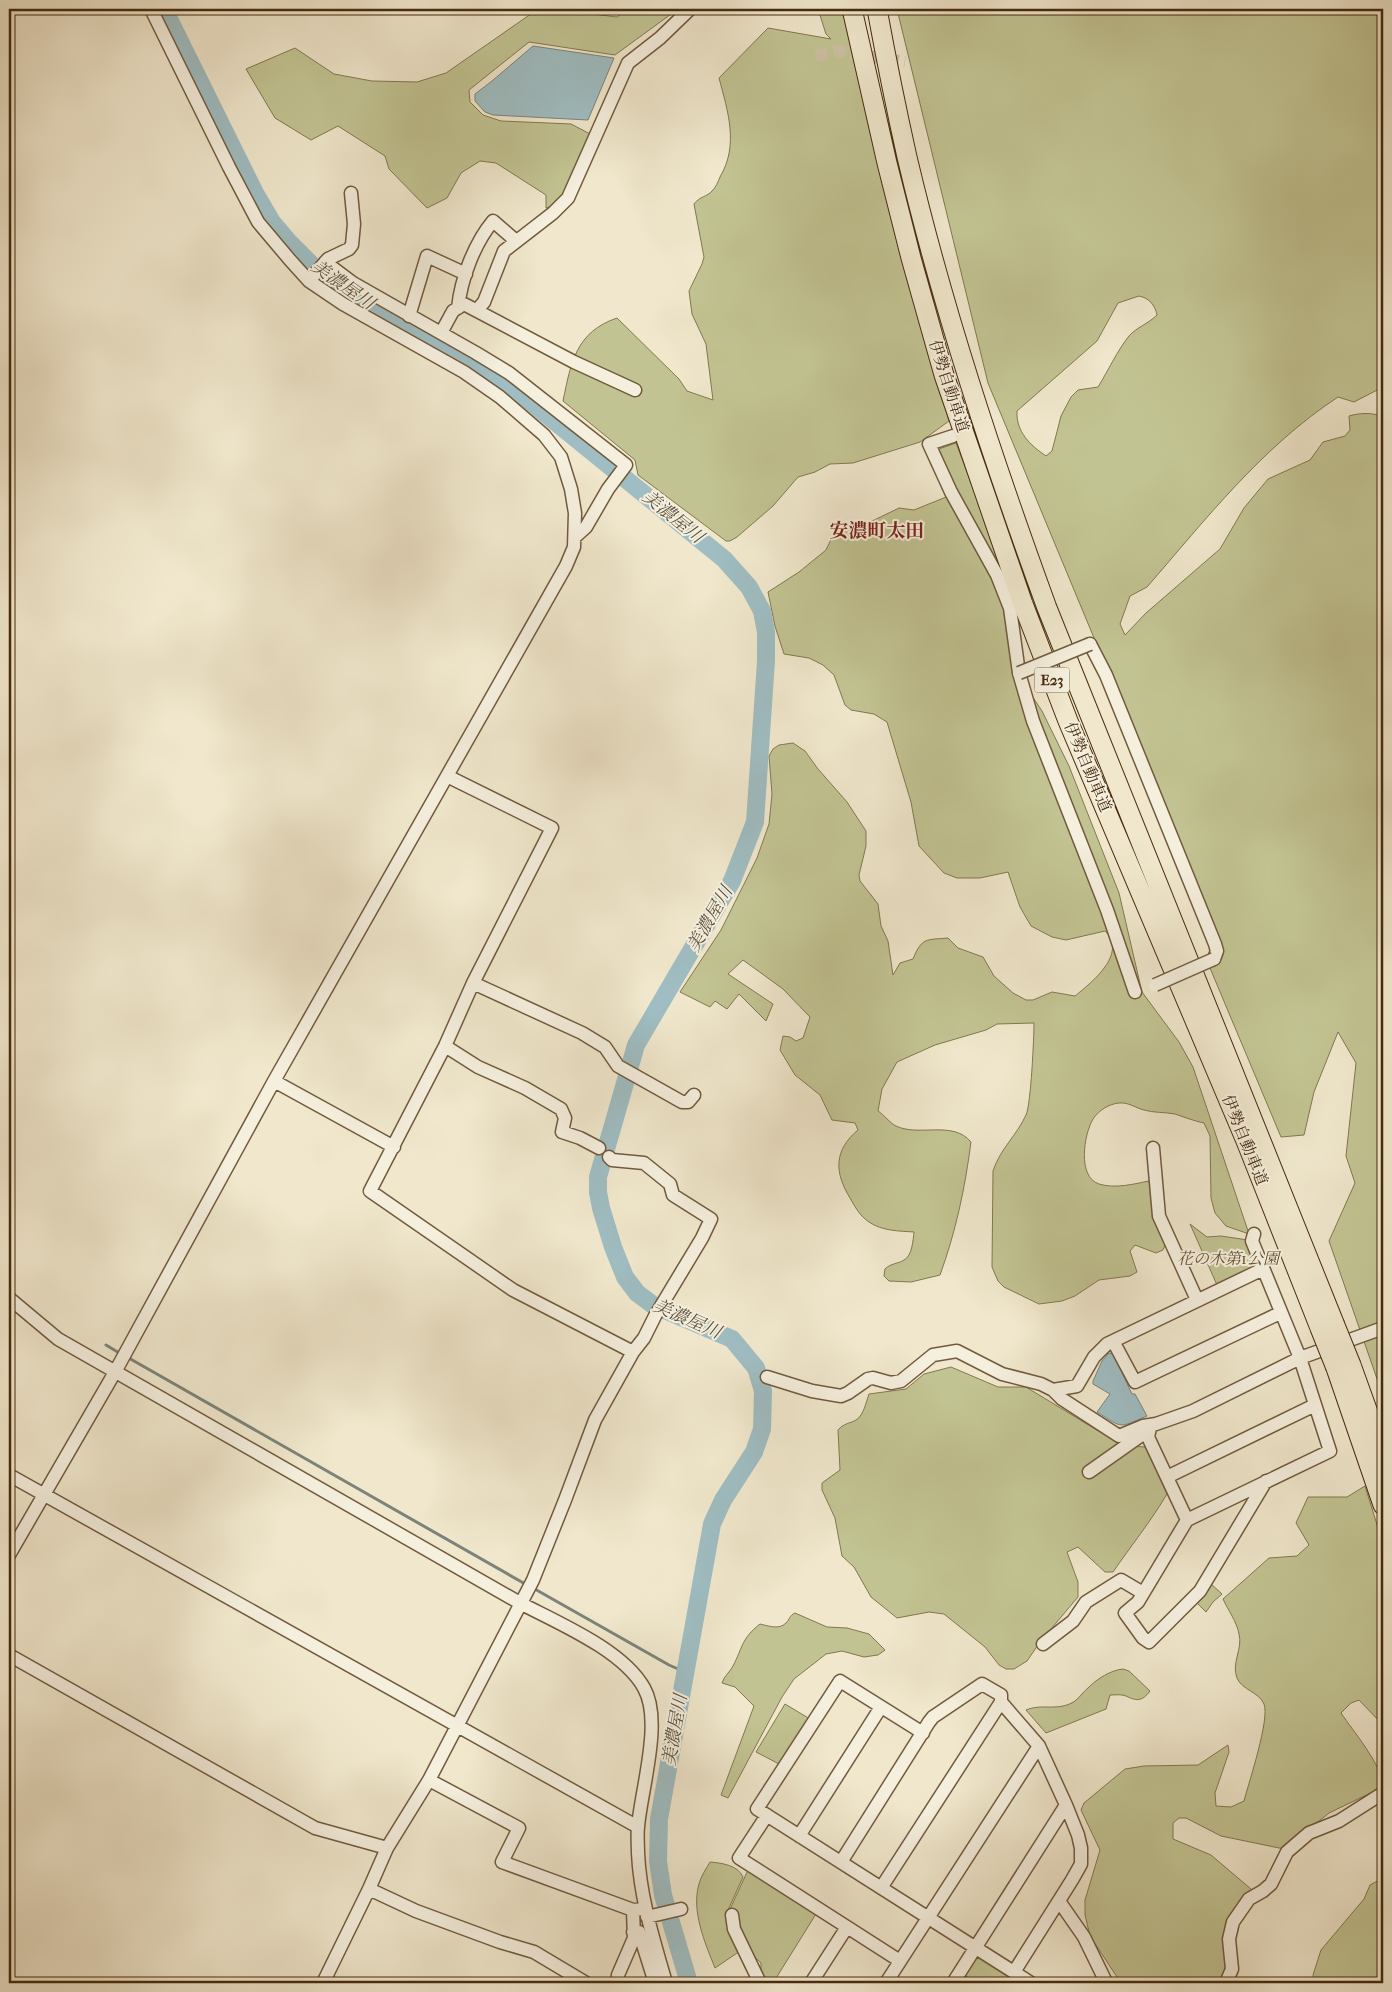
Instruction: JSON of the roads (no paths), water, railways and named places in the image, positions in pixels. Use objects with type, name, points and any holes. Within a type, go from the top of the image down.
[{"type":"highway","name":"伊勢自動車道","points":[[852,9],[887,163],[939,357],[1023,604],[1068,721],[1246,1141],[1327,1326]]},
{"type":"highway","name":"伊勢自動車道","points":[[877,9],[907,157],[929,242],[982,423],[1013,514],[1047,608],[1343,1367],[1383,1454]]},
{"type":"highway","name":"伊勢自動車道","points":[[1343,1367],[1383,1504]]},
{"type":"street","points":[[9,1555],[115,1372],[274,1081],[566,566],[574,547],[575,537],[575,513],[571,489],[561,457],[544,435],[500,397],[464,372],[343,304],[311,279],[258,222],[151,9]]},
{"type":"street","points":[[477,310],[484,302],[504,251],[553,213],[568,198],[628,63],[660,38],[690,9]]},
{"type":"street","points":[[311,279],[328,258],[349,249],[354,242],[351,193]]},
{"type":"street","points":[[458,308],[466,274],[483,233],[493,222],[516,241]]},
{"type":"street","points":[[409,316],[427,256],[466,274]]},
{"type":"street","points":[[324,263],[353,283],[508,373],[626,465],[586,527],[575,537]]},
{"type":"street","points":[[441,333],[453,311],[464,304],[574,362],[635,390]]},
{"type":"street","points":[[954,436],[929,444],[951,492],[996,575],[1010,608],[1019,673],[1033,721],[1107,910],[1135,992]]},
{"type":"street","points":[[1019,673],[1090,644],[1106,675],[1217,951],[1214,959],[1155,985]]},
{"type":"street","points":[[447,776],[552,828],[473,983],[445,1046],[370,1192],[513,1290],[633,1352]]},
{"type":"street","points":[[473,983],[582,1033],[605,1046],[618,1066],[655,1085],[682,1102],[688,1102],[694,1095]]},
{"type":"street","points":[[445,1046],[478,1067],[525,1088],[561,1109],[565,1118],[562,1132],[580,1138],[599,1148]]},
{"type":"street","points":[[274,1081],[394,1148]]},
{"type":"street","points":[[1153,1148],[1159,1216],[1197,1300]]},
{"type":"street","points":[[323,1983],[387,1848],[428,1780],[458,1725],[533,1580],[595,1420],[633,1352],[644,1338],[655,1316],[702,1238],[711,1219],[673,1195],[670,1184],[644,1163],[612,1160],[609,1157]]},
{"type":"street","points":[[1254,1234],[1252,1241],[1300,1358],[1330,1451],[1266,1481],[1187,1520],[1138,1602],[1125,1613],[1143,1638],[1149,1642],[1200,1591],[1266,1481]]},
{"type":"street","points":[[1053,1390],[1077,1386],[1099,1351],[1113,1341],[1263,1269]]},
{"type":"street","points":[[9,1298],[58,1339],[621,1660],[645,1688],[650,1708],[652,1726],[650,1757],[638,1826],[639,1872],[645,1913],[666,1983]]},
{"type":"street","points":[[1113,1341],[1135,1382],[1280,1313]]},
{"type":"street","points":[[1089,1472],[1153,1426],[1193,1410],[1300,1358],[1383,1328]]},
{"type":"street","points":[[767,1377],[812,1391],[841,1396],[868,1379],[873,1378],[891,1383],[901,1381],[933,1355],[952,1351],[1002,1374],[1041,1384],[1053,1390],[1062,1399],[1119,1436],[1142,1426],[1153,1426]]},
{"type":"street","points":[[1167,1477],[1315,1405]]},
{"type":"street","points":[[1153,1426],[1148,1437],[1187,1520]]},
{"type":"street","points":[[9,1475],[638,1826]]},
{"type":"street","points":[[1043,1644],[1073,1621],[1086,1602],[1121,1580],[1143,1593]]},
{"type":"street","points":[[9,1655],[315,1828],[387,1848]]},
{"type":"street","points":[[923,1733],[840,1682],[758,1809],[1027,1982]]},
{"type":"street","points":[[841,1862],[933,1717],[982,1684],[1001,1695],[1001,1702],[881,1888]]},
{"type":"street","points":[[1001,1702],[1039,1746],[1078,1835],[1082,1857],[1081,1864],[1014,1972]]},
{"type":"street","points":[[800,1836],[881,1707]]},
{"type":"street","points":[[886,1983],[1039,1746]]},
{"type":"street","points":[[428,1780],[519,1828],[502,1862],[645,1913],[681,1909]]},
{"type":"street","points":[[1226,1983],[1232,1969],[1229,1939],[1233,1922],[1249,1899],[1271,1884],[1287,1852],[1309,1833],[1338,1821],[1383,1793]]},
{"type":"street","points":[[953,1983],[1066,1805]]},
{"type":"street","points":[[767,1815],[739,1858],[900,1961]]},
{"type":"street","points":[[369,1889],[416,1911],[500,1942],[534,1952],[586,1983]]},
{"type":"street","points":[[1058,1901],[1084,1937],[1105,1983]]},
{"type":"street","points":[[617,1983],[618,1975],[634,1938],[633,1932],[645,1913]]},
{"type":"street","points":[[732,1915],[734,1929],[760,1983]]},
{"type":"street","points":[[811,1983],[847,1927]]},
{"type":"street","points":[[633,1932],[639,1932],[655,1983]]},
{"type":"water","points":[[533,46],[614,58],[588,120],[493,115],[485,112],[475,101],[475,94]]},
{"type":"water","points":[[1109,1353],[1113,1354],[1132,1394],[1135,1394],[1147,1416],[1121,1425],[1097,1412],[1110,1394],[1093,1384],[1093,1381],[1102,1361]]},
{"type":"waterway","name":"美濃屋川","points":[[164,9],[255,193],[272,222],[288,241],[313,266],[363,302],[505,381],[724,559],[749,587],[762,611],[766,632],[766,661],[755,822],[732,881],[636,1045],[598,1177],[601,1208],[613,1247],[625,1277],[637,1293],[653,1305],[732,1339],[756,1368],[763,1391],[762,1429],[754,1452],[723,1500],[712,1524],[659,1819],[658,1861],[663,1895],[689,1983]]},
{"type":"waterway","points":[[106,1345],[121,1354]]},
{"type":"waterway","points":[[127,1357],[527,1585]]},
{"type":"waterway","points":[[533,1588],[669,1665],[685,1672]]},
{"type":"tunnel","points":[[816,56],[836,51],[905,62]]},
{"type":"district","name":"安濃町太田","points":[[877,531]]},
{"type":"park label","name":"花の木第1公園","points":[[1228,1258]]}]
